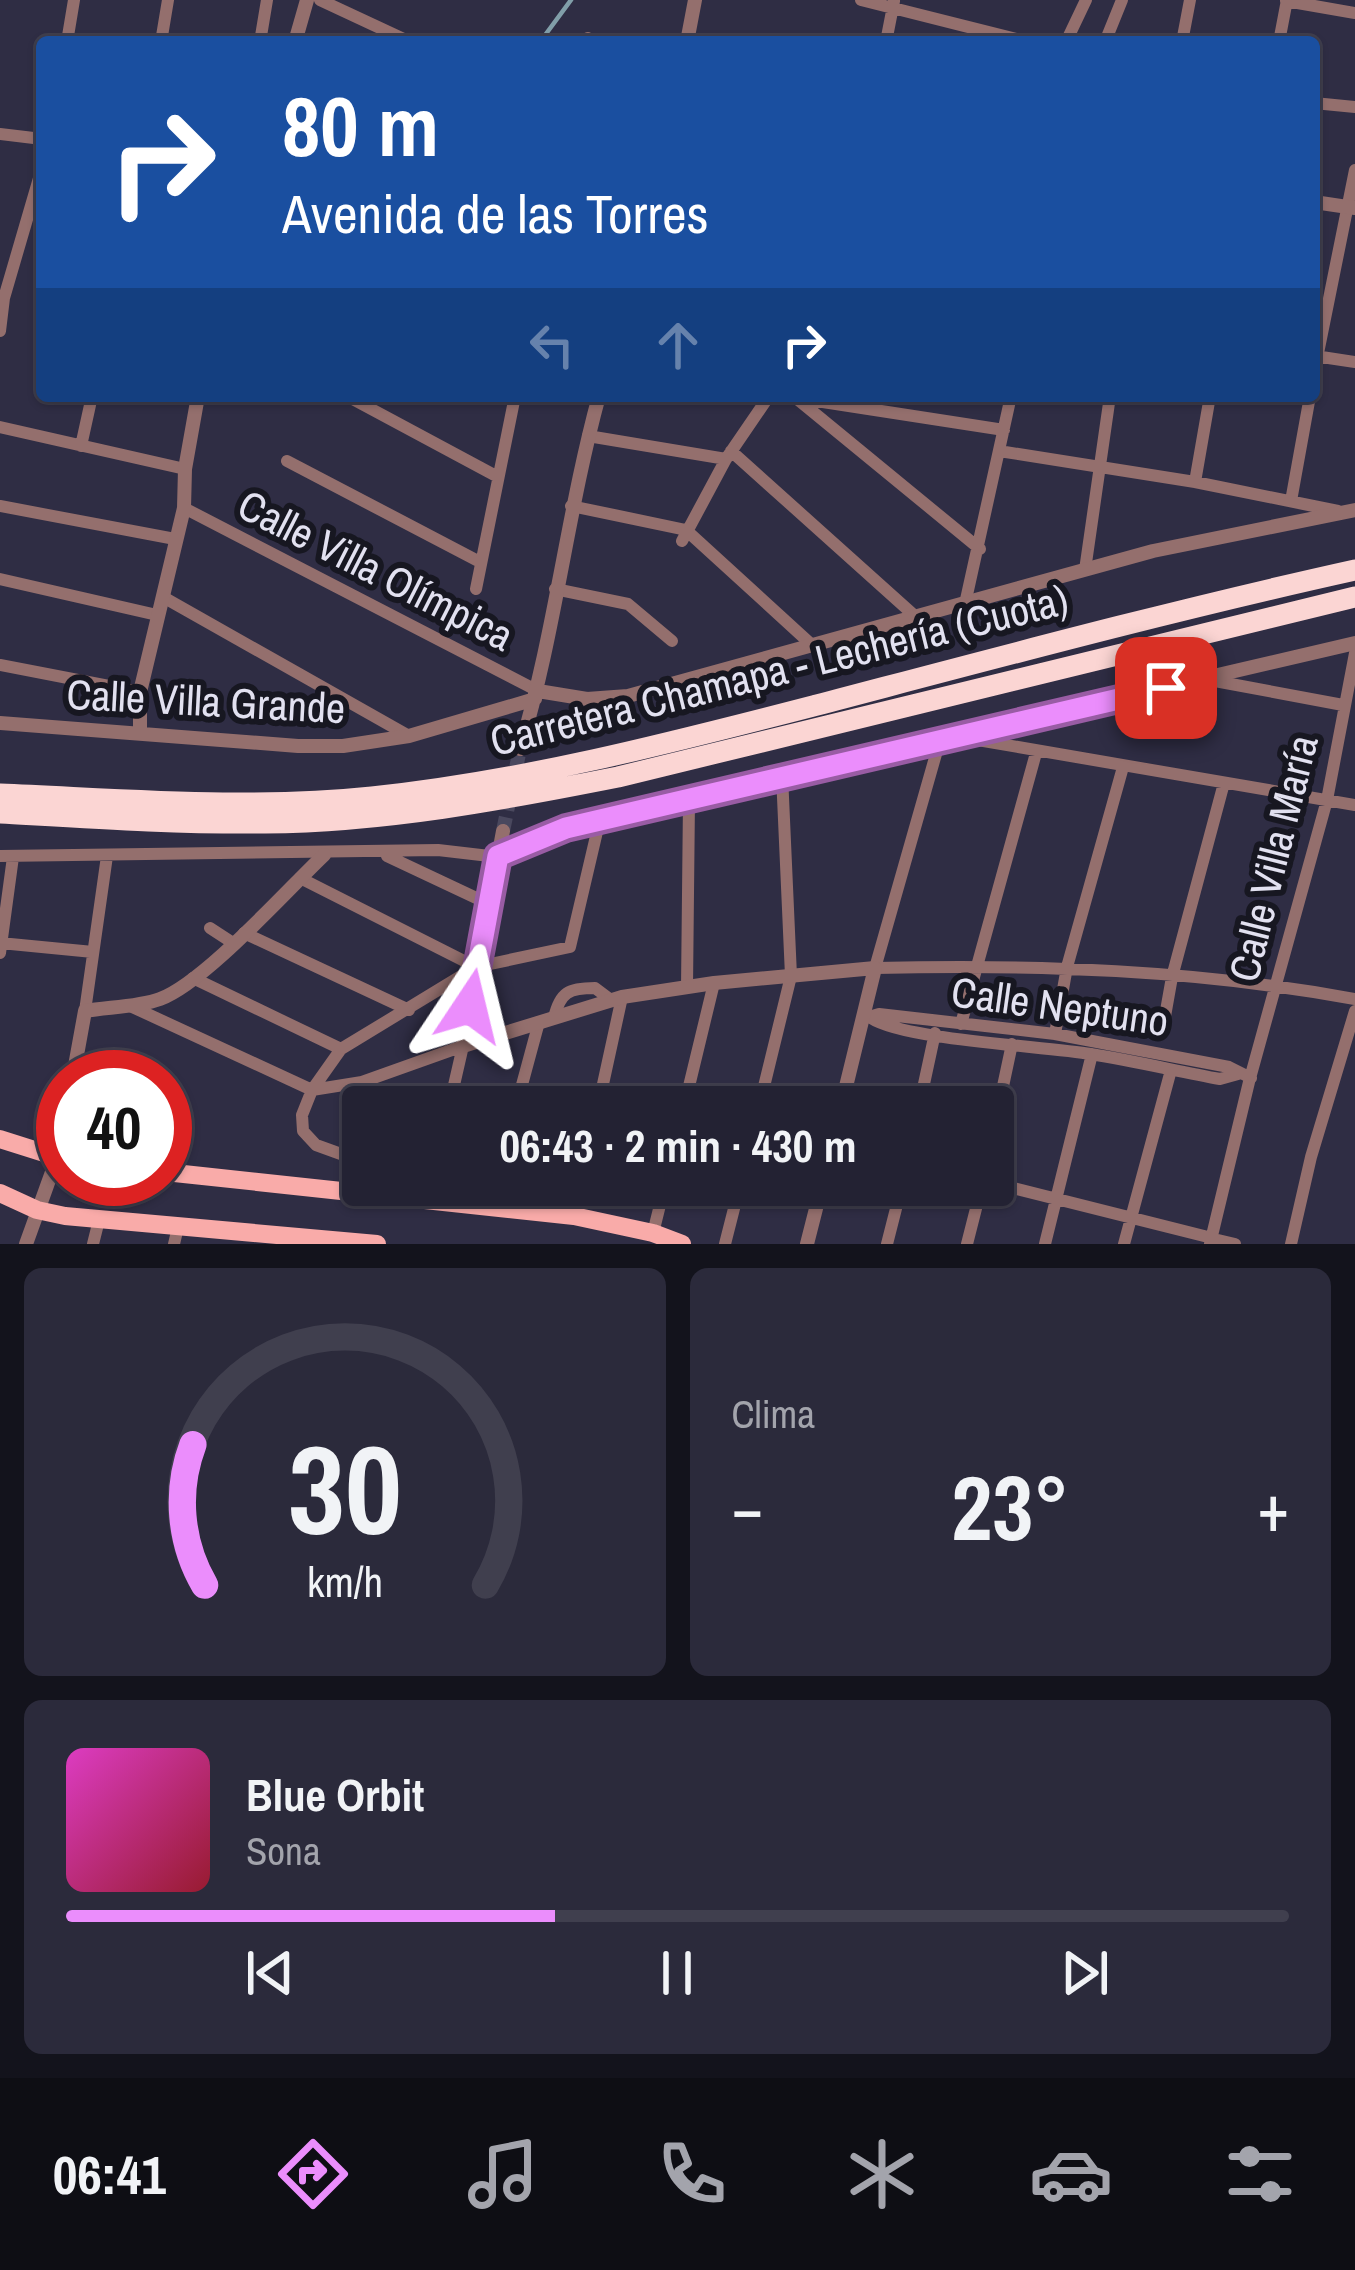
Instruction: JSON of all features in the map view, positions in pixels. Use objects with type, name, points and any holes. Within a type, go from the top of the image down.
[{"type":"highway","name":"Carretera Chamapa - Lechería (Cuota)","points":[[0,794],[263,803],[370,798],[504,780],[612,758],[1213,602],[1355,570]]},
{"type":"highway","name":"Carretera Chamapa - Lechería (Cuota)","points":[[0,813],[267,823],[374,817],[501,800],[618,777],[1355,597]]},
{"type":"main road","points":[[0,1139],[36,1150]]},
{"type":"main road","points":[[192,1174],[342,1184]]},
{"type":"main road","points":[[0,1193],[37,1210],[176,1235],[377,1244]]},
{"type":"main road","points":[[536,1206],[682,1244]]},
{"type":"street","points":[[68,36],[74,0]]},
{"type":"street","points":[[162,36],[168,0]]},
{"type":"street","points":[[261,36],[267,0]]},
{"type":"street","points":[[297,36],[307,0]]},
{"type":"street","points":[[320,0],[397,36]]},
{"type":"street","points":[[688,36],[695,0]]},
{"type":"street","points":[[861,0],[894,4],[1007,36]]},
{"type":"street","points":[[1069,36],[1086,0]]},
{"type":"street","points":[[1107,36],[1122,0]]},
{"type":"street","points":[[1183,36],[1190,0]]},
{"type":"street","points":[[1280,36],[1287,1],[1355,13]]},
{"type":"street","points":[[887,36],[894,4]]},
{"type":"street","points":[[1320,104],[1355,107]]},
{"type":"street","points":[[0,134],[36,138]]},
{"type":"street","points":[[1320,339],[1355,170]]},
{"type":"street","points":[[0,331],[2,298],[36,188]]},
{"type":"street","points":[[1320,203],[1351,207]]},
{"type":"street","points":[[1320,357],[1355,362]]},
{"type":"street","points":[[81,446],[91,402]]},
{"type":"street","points":[[140,733],[140,692],[184,508],[185,469],[197,402]]},
{"type":"street","points":[[358,402],[498,477]]},
{"type":"street","points":[[476,589],[513,402]]},
{"type":"street","points":[[520,749],[536,695],[571,506],[596,402]]},
{"type":"street","points":[[684,535],[765,402]]},
{"type":"street","points":[[799,402],[980,549]]},
{"type":"street","points":[[825,402],[1004,430]]},
{"type":"street","points":[[965,604],[1010,402]]},
{"type":"street","points":[[1085,570],[1109,402]]},
{"type":"street","points":[[1195,482],[1209,402]]},
{"type":"street","points":[[1291,502],[1309,402]]},
{"type":"street","points":[[0,428],[185,469]]},
{"type":"street","points":[[587,436],[729,455],[916,617]]},
{"type":"street","points":[[999,451],[1350,512]]},
{"type":"street","points":[[287,461],[480,562]]},
{"type":"street","points":[[0,506],[175,539]]},
{"type":"street","points":[[571,506],[684,535],[813,646]]},
{"type":"street","name":"Calle Villa Olímpica","points":[[184,508],[536,695]]},
{"type":"street","points":[[536,695],[628,696],[1153,551],[1350,512]]},
{"type":"street","points":[[0,579],[158,615]]},
{"type":"street","points":[[555,590],[628,604],[672,641]]},
{"type":"street","name":"Calle Villa Grande","points":[[163,597],[409,736]]},
{"type":"street","points":[[0,952],[6,856],[438,850],[498,856],[537,838],[600,819],[1355,643]]},
{"type":"street","name":"Calle Villa María","points":[[1214,1241],[1244,1076],[1276,984],[1327,800],[1355,653]]},
{"type":"street","points":[[0,665],[140,692]]},
{"type":"street","points":[[1203,679],[1343,705]]},
{"type":"street","name":"Calle Villa Grande","points":[[0,723],[343,746],[409,736],[536,695]]},
{"type":"street","points":[[958,736],[1355,805]]},
{"type":"street","points":[[847,1086],[940,740]]},
{"type":"street","points":[[961,1024],[1036,753]]},
{"type":"street","points":[[1055,1034],[1067,967],[1123,767]]},
{"type":"street","points":[[764,1086],[790,976],[782,775]]},
{"type":"street","points":[[1164,1022],[1224,783]]},
{"type":"street","points":[[687,987],[689,800]]},
{"type":"street","points":[[342,1154],[316,1145],[304,1131],[302,1114],[312,1090],[341,1049],[476,967],[570,947],[600,819]]},
{"type":"street","points":[[453,1086],[503,830]]},
{"type":"street","points":[[382,854],[489,904]]},
{"type":"street","points":[[85,1011],[156,1000],[193,978],[325,855]]},
{"type":"street","points":[[78,1050],[107,856]]},
{"type":"street","points":[[299,878],[476,967]]},
{"type":"street","points":[[210,928],[409,1010]]},
{"type":"street","points":[[1,943],[93,952]]},
{"type":"street","points":[[128,1004],[312,1090],[362,1082],[617,999],[714,983],[875,968],[1067,967],[1276,984],[1355,999]]},
{"type":"street","points":[[193,978],[341,1049]]},
{"type":"street","points":[[689,1086],[714,983]]},
{"type":"street","points":[[602,1086],[617,999]]},
{"type":"street","points":[[1291,1244],[1311,1156],[1355,1011]]},
{"type":"street","name":"Calle Neptuno","points":[[866,1016],[1055,1034],[1229,1067],[1244,1076]]},
{"type":"street","name":"Calle Neptuno","points":[[866,1016],[879,1024],[935,1034],[1092,1054],[1227,1079],[1244,1076]]},
{"type":"street","points":[[523,1086],[547,1020]]},
{"type":"street","points":[[924,1086],[935,1034]]},
{"type":"street","points":[[1003,1086],[1012,1044]]},
{"type":"street","points":[[1045,1244],[1092,1054]]},
{"type":"street","points":[[1124,1244],[1172,1070]]},
{"type":"street","points":[[1014,1188],[1235,1244]]},
{"type":"street","points":[[26,1244],[39,1206]]},
{"type":"street","points":[[574,1216],[576,1206]]},
{"type":"street","points":[[653,1233],[660,1206]]},
{"type":"street","points":[[725,1244],[735,1206]]},
{"type":"street","points":[[807,1244],[816,1206]]},
{"type":"street","points":[[887,1244],[897,1206]]},
{"type":"street","points":[[967,1244],[977,1206]]},
{"type":"street","points":[[93,1244],[99,1220]]},
{"type":"waterway","points":[[544,36],[571,0]]},
{"type":"tunnel","points":[[503,831],[520,749]]},
{"type":"route","points":[[470,1006],[498,856],[537,838],[782,775],[1166,688]]}]
